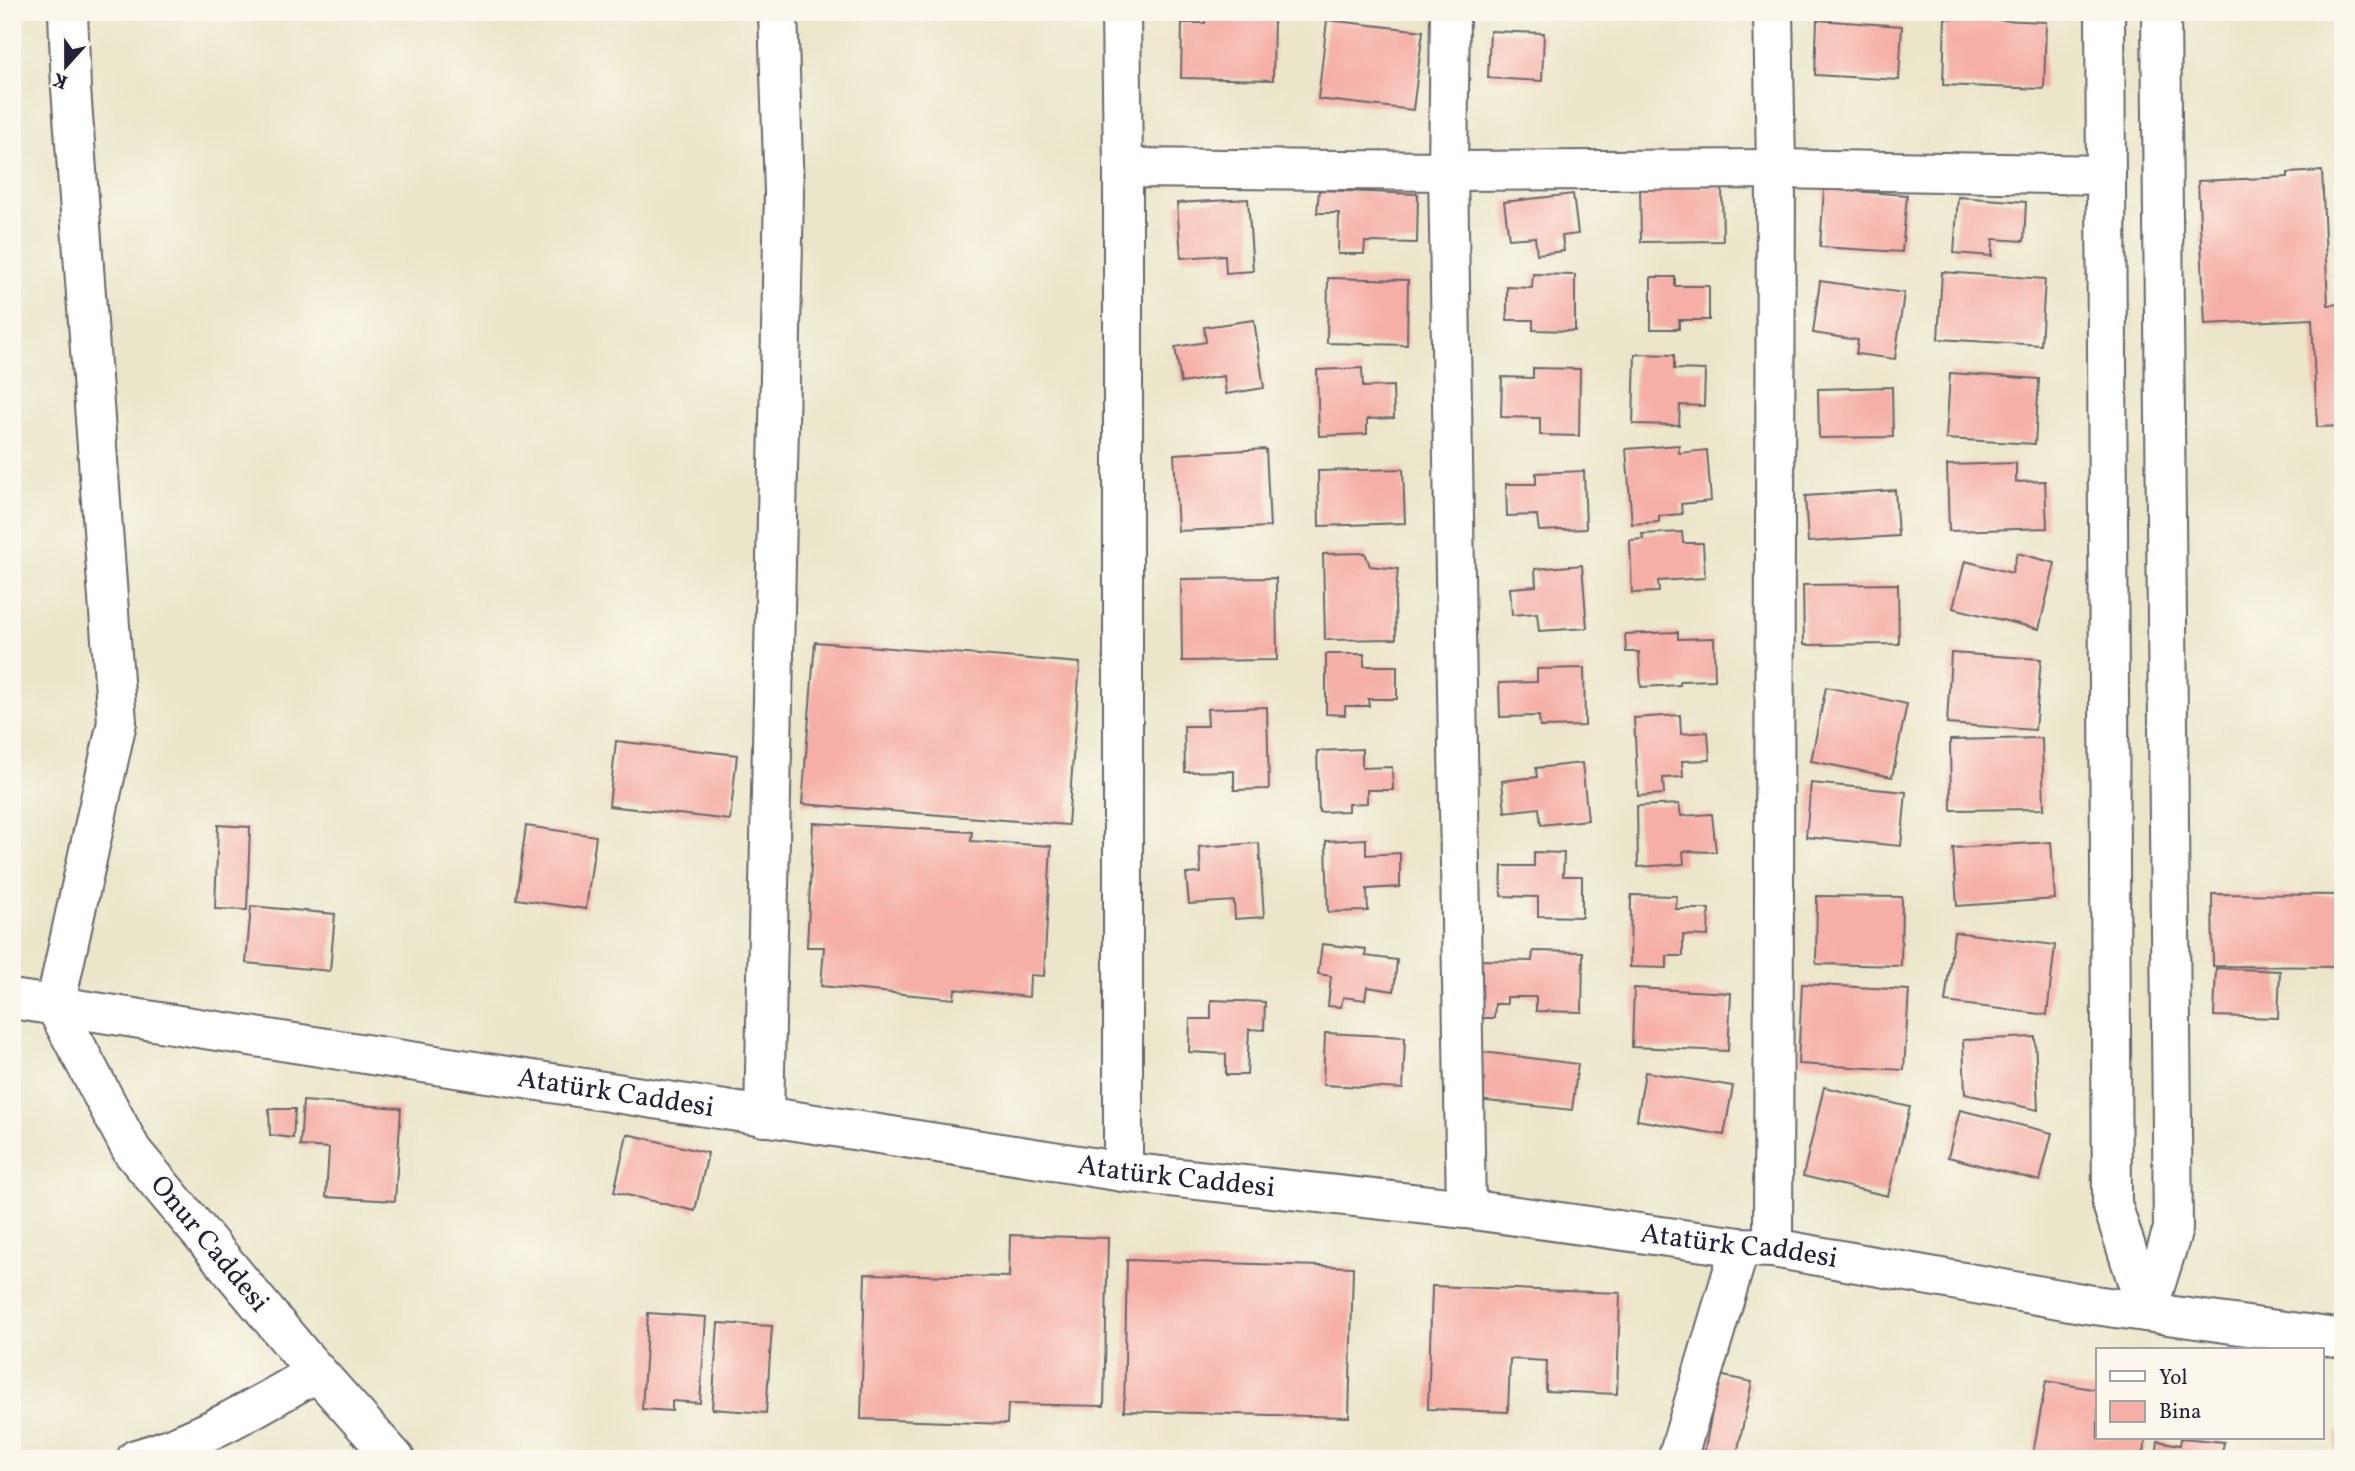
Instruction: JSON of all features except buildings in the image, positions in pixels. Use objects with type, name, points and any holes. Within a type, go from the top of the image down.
[{"type":"street","points":[[55,1006],[117,722],[72,102],[68,12]]},
{"type":"street","points":[[764,1117],[784,192],[778,12]]},
{"type":"street","points":[[1121,12],[1123,1172]]},
{"type":"street","points":[[1450,12],[1448,171],[1466,1209]]},
{"type":"street","points":[[1677,1459],[1757,1248],[1775,169],[1773,12]]},
{"type":"street","points":[[2105,12],[2112,1204],[2147,1312]]},
{"type":"street","points":[[2147,1312],[2173,1229],[2161,12]]},
{"type":"street","points":[[1123,168],[1448,171],[1775,169],[2106,175]]},
{"type":"street","name":"Atatürk Caddesi","points":[[12,999],[1123,1172],[1466,1209],[1757,1248],[2087,1304],[2343,1339]]},
{"type":"street","name":"Onur Caddesi","points":[[55,1006],[132,1151],[317,1372],[395,1459]]},
{"type":"street","points":[[136,1459],[157,1453],[258,1407],[317,1372]]}]
